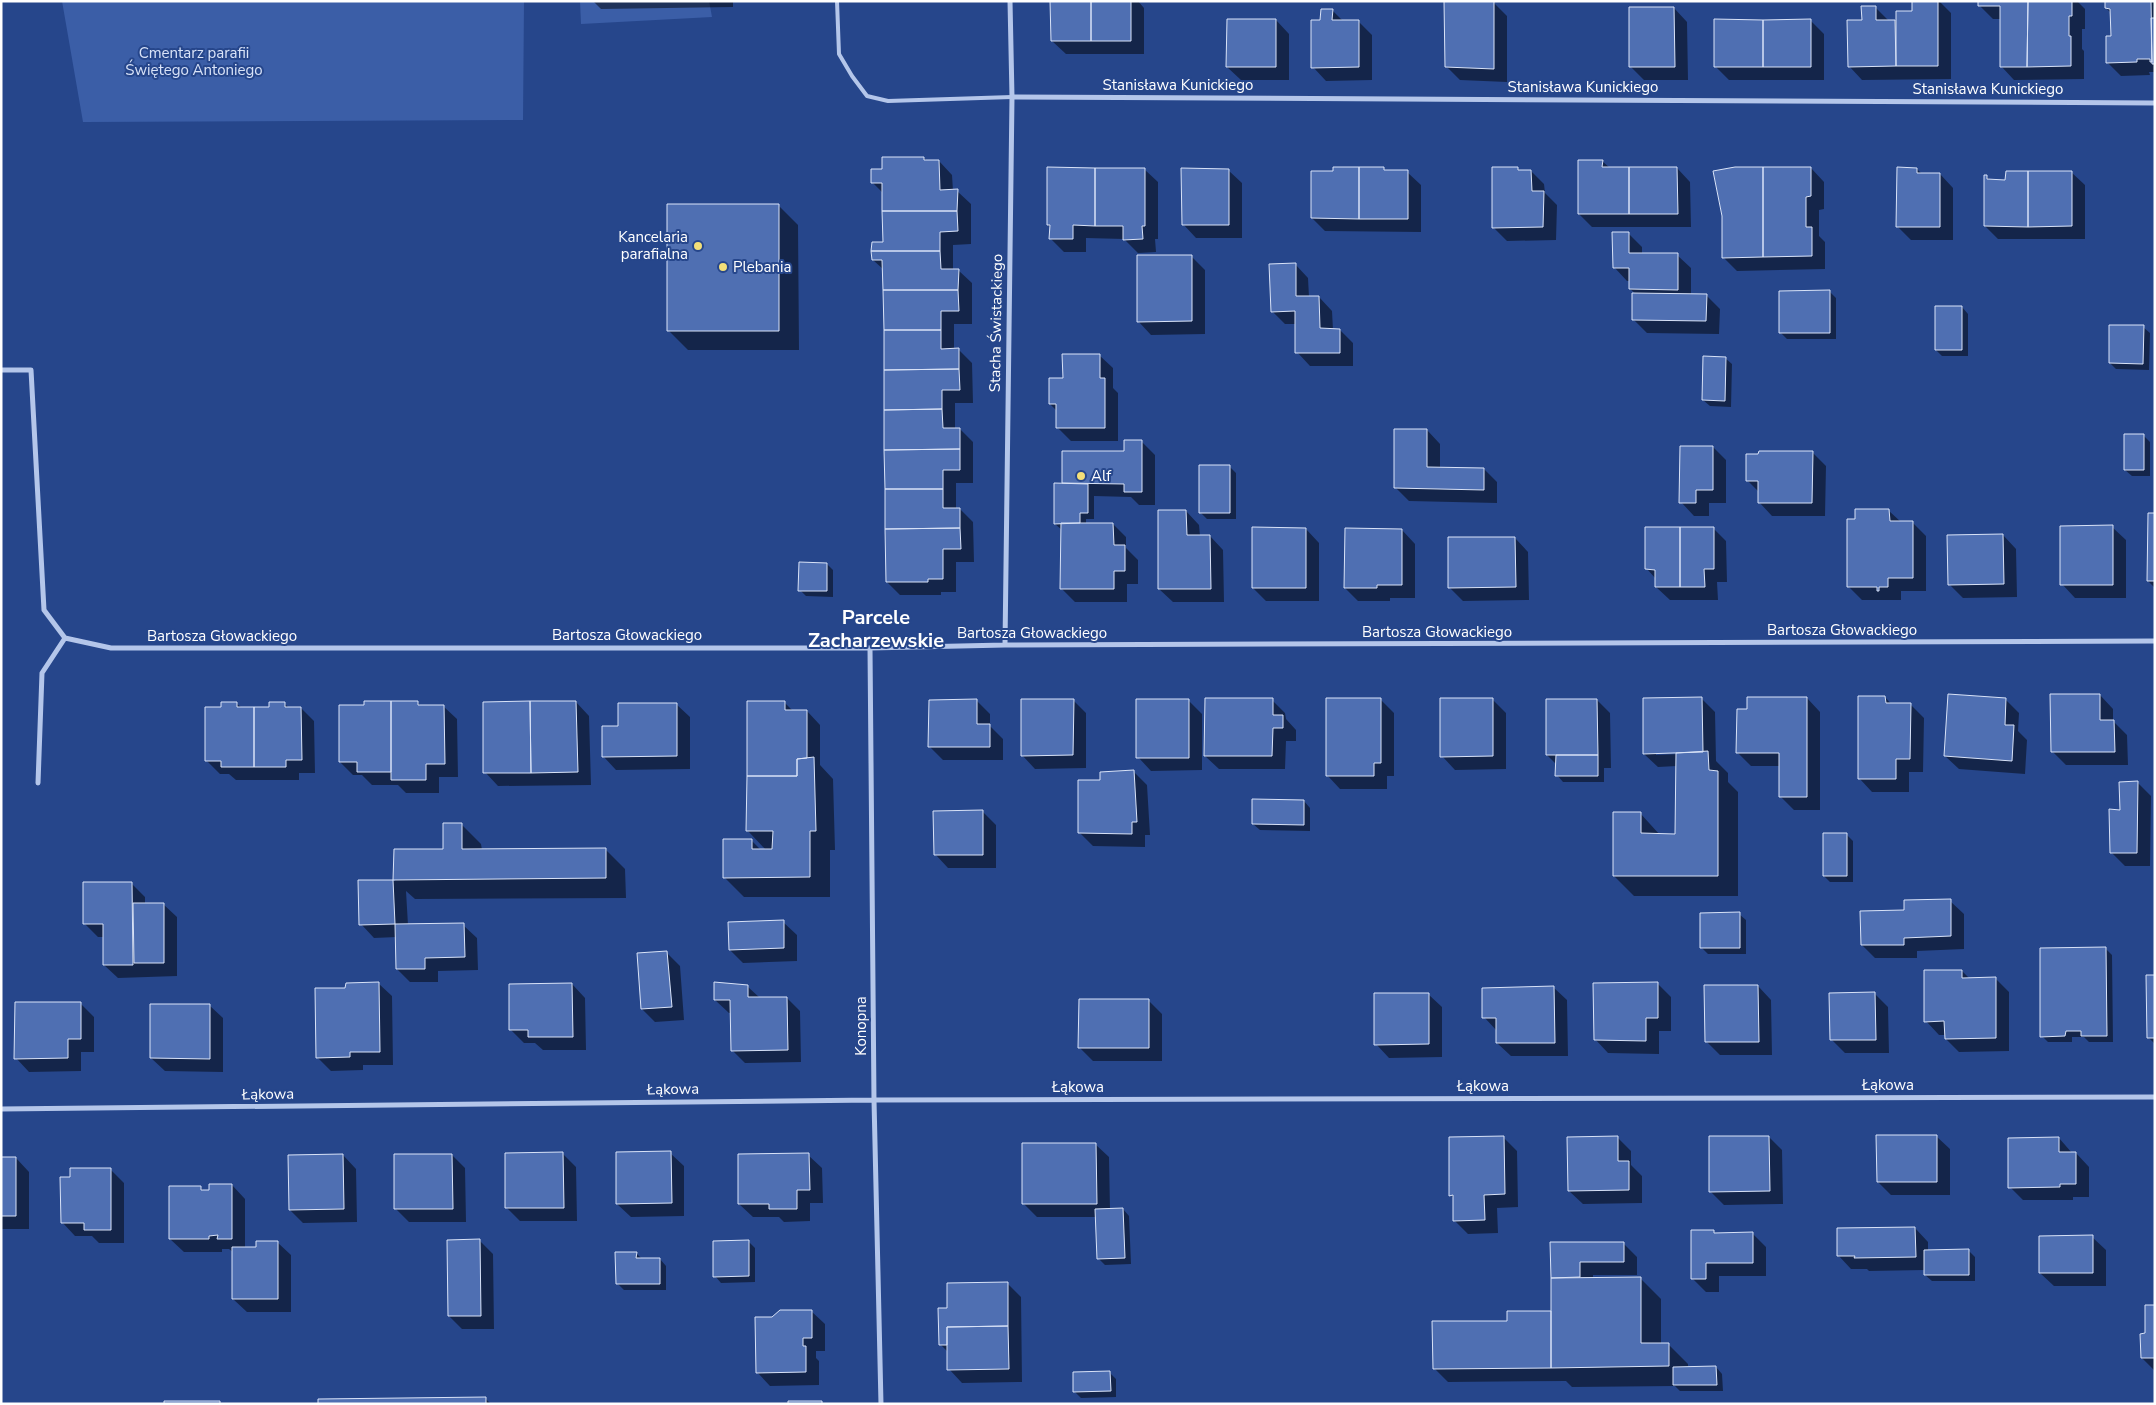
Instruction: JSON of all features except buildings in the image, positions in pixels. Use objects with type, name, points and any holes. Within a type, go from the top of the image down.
[{"type":"street","name":"Stacha Świstackiego","points":[[1005,645],[1012,97],[1010,1]]},
{"type":"street","name":"Stanisława Kunickiego","points":[[1012,97],[2155,103]]},
{"type":"street","points":[[1,370],[31,370],[44,610],[65,638],[42,672],[38,783]]},
{"type":"street","name":"Bartosza Głowackiego","points":[[65,638],[111,648],[870,648],[1005,645],[2155,642]]},
{"type":"street","name":"Konopna","points":[[870,648],[874,1100],[881,1404]]},
{"type":"street","name":"Łąkowa","points":[[1,1109],[874,1100],[2155,1097]]},
{"type":"lane","points":[[838,1],[839,54],[867,96],[888,101],[1012,97]]},
{"type":"green space","name":"Cmentarz parafii Świętego Antoniego","points":[[62,1],[524,1],[523,120],[83,122]]},
{"type":"green space","points":[[580,1],[709,1],[712,17],[581,24]]},
{"type":"place","name":"Kancelaria parafialna","points":[[698,246]]},
{"type":"place","name":"Plebania","points":[[723,267]]},
{"type":"place","name":"Alf","points":[[1081,476]]},
{"type":"district","name":"Parcele Zacharzewskie","points":[[876,628]]}]
